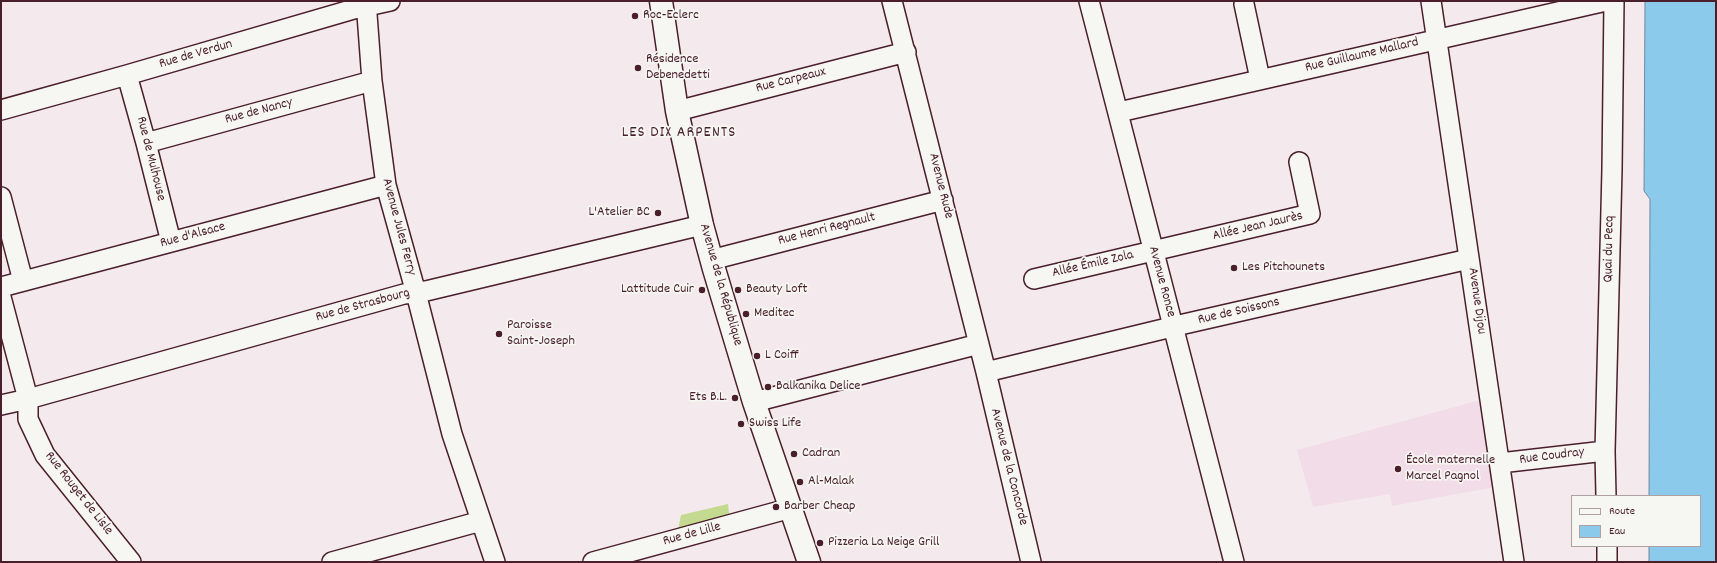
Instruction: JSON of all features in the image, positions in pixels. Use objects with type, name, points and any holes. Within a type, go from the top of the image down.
[{"type":"main road","name":"Avenue de la République","points":[[661,1],[677,111],[702,225],[754,402],[809,562]]},
{"type":"street","name":"Rue de Verdun","points":[[1,110],[128,76],[366,3],[390,1]]},
{"type":"street","name":"Avenue Rude","points":[[892,1],[986,372]]},
{"type":"street","name":"Avenue Ronce","points":[[1089,1],[1119,112],[1153,251],[1234,562]]},
{"type":"street","name":"Avenue Dijou","points":[[1431,1],[1514,562]]},
{"type":"street","name":"Rue Guillaume Mallard","points":[[1119,112],[1606,1]]},
{"type":"street","name":"Quai du Pecq","points":[[1606,495],[1605,451],[1612,170],[1614,1]]},
{"type":"street","name":"Avenue Jules Ferry","points":[[366,3],[372,81],[386,185],[416,293],[452,434],[495,562]]},
{"type":"street","points":[[1244,4],[1260,79]]},
{"type":"street","name":"Rue Carpeaux","points":[[677,111],[906,52]]},
{"type":"street","name":"Rue de Mulhouse","points":[[128,76],[171,242]]},
{"type":"street","name":"Rue de Nancy","points":[[146,143],[372,81]]},
{"type":"street","name":"Allée Jean Jaurès","points":[[1153,251],[1310,214],[1299,162]]},
{"type":"street","name":"Rue d'Alsace","points":[[1,287],[386,185]]},
{"type":"street","points":[[1,197],[23,281]]},
{"type":"street","name":"Rue Henri Regnault","points":[[712,260],[943,200]]},
{"type":"street","name":"Rue de Strasbourg","points":[[1,405],[28,399],[382,300],[702,225]]},
{"type":"street","name":"Allée Émile Zola","points":[[1034,279],[1153,251]]},
{"type":"street","name":"Rue de Soissons","points":[[986,372],[1173,327],[1470,259]]},
{"type":"street","name":"Rue Rouget de Lisle","points":[[1,297],[28,399],[28,419],[45,455],[132,562]]},
{"type":"street","points":[[754,402],[979,344]]},
{"type":"street","name":"Avenue de la Concorde","points":[[986,372],[1032,562]]},
{"type":"street","name":"Rue Coudray","points":[[1500,463],[1605,451]]},
{"type":"street","name":"Rue de Lille","points":[[592,562],[791,508]]},
{"type":"street","points":[[332,562],[481,521]]},
{"type":"street","points":[[1607,547],[1607,562]]},
{"type":"shaded area","name":"École maternelle Marcel Pagnol","points":[[1484,399],[1495,487],[1392,506],[1390,494],[1313,507],[1297,450]]},
{"type":"green space","points":[[728,504],[730,523],[677,535],[681,515]]},
{"type":"water","points":[[1645,1],[1716,1],[1716,562],[1649,562],[1649,547],[1701,547],[1701,495],[1649,495],[1650,199],[1644,191]]},
{"type":"place","name":"Roc-Eclerc","points":[[635,16]]},
{"type":"place","name":"Résidence Debenedetti","points":[[638,68]]},
{"type":"place","name":"L'Atelier BC","points":[[658,213]]},
{"type":"place","name":"Les Pitchounets","points":[[1234,268]]},
{"type":"place","name":"Lattitude Cuir","points":[[702,290]]},
{"type":"place","name":"Beauty Loft","points":[[738,290]]},
{"type":"place","name":"Meditec","points":[[746,314]]},
{"type":"place","name":"Paroisse Saint-Joseph","points":[[499,334]]},
{"type":"place","name":"L Coiff","points":[[757,356]]},
{"type":"place","name":"Balkanika Delice","points":[[768,387]]},
{"type":"place","name":"Ets B.L.","points":[[735,398]]},
{"type":"place","name":"Swiss Life","points":[[741,424]]},
{"type":"place","name":"Cadran","points":[[794,454]]},
{"type":"place","name":"École maternelle Marcel Pagnol","points":[[1398,469]]},
{"type":"place","name":"Al-Malak","points":[[800,482]]},
{"type":"place","name":"Barber Cheap","points":[[776,507]]},
{"type":"place","name":"Pizzeria La Neige Grill","points":[[820,543]]},
{"type":"district","name":"LES DIX ARPENTS","points":[[679,134]]}]
